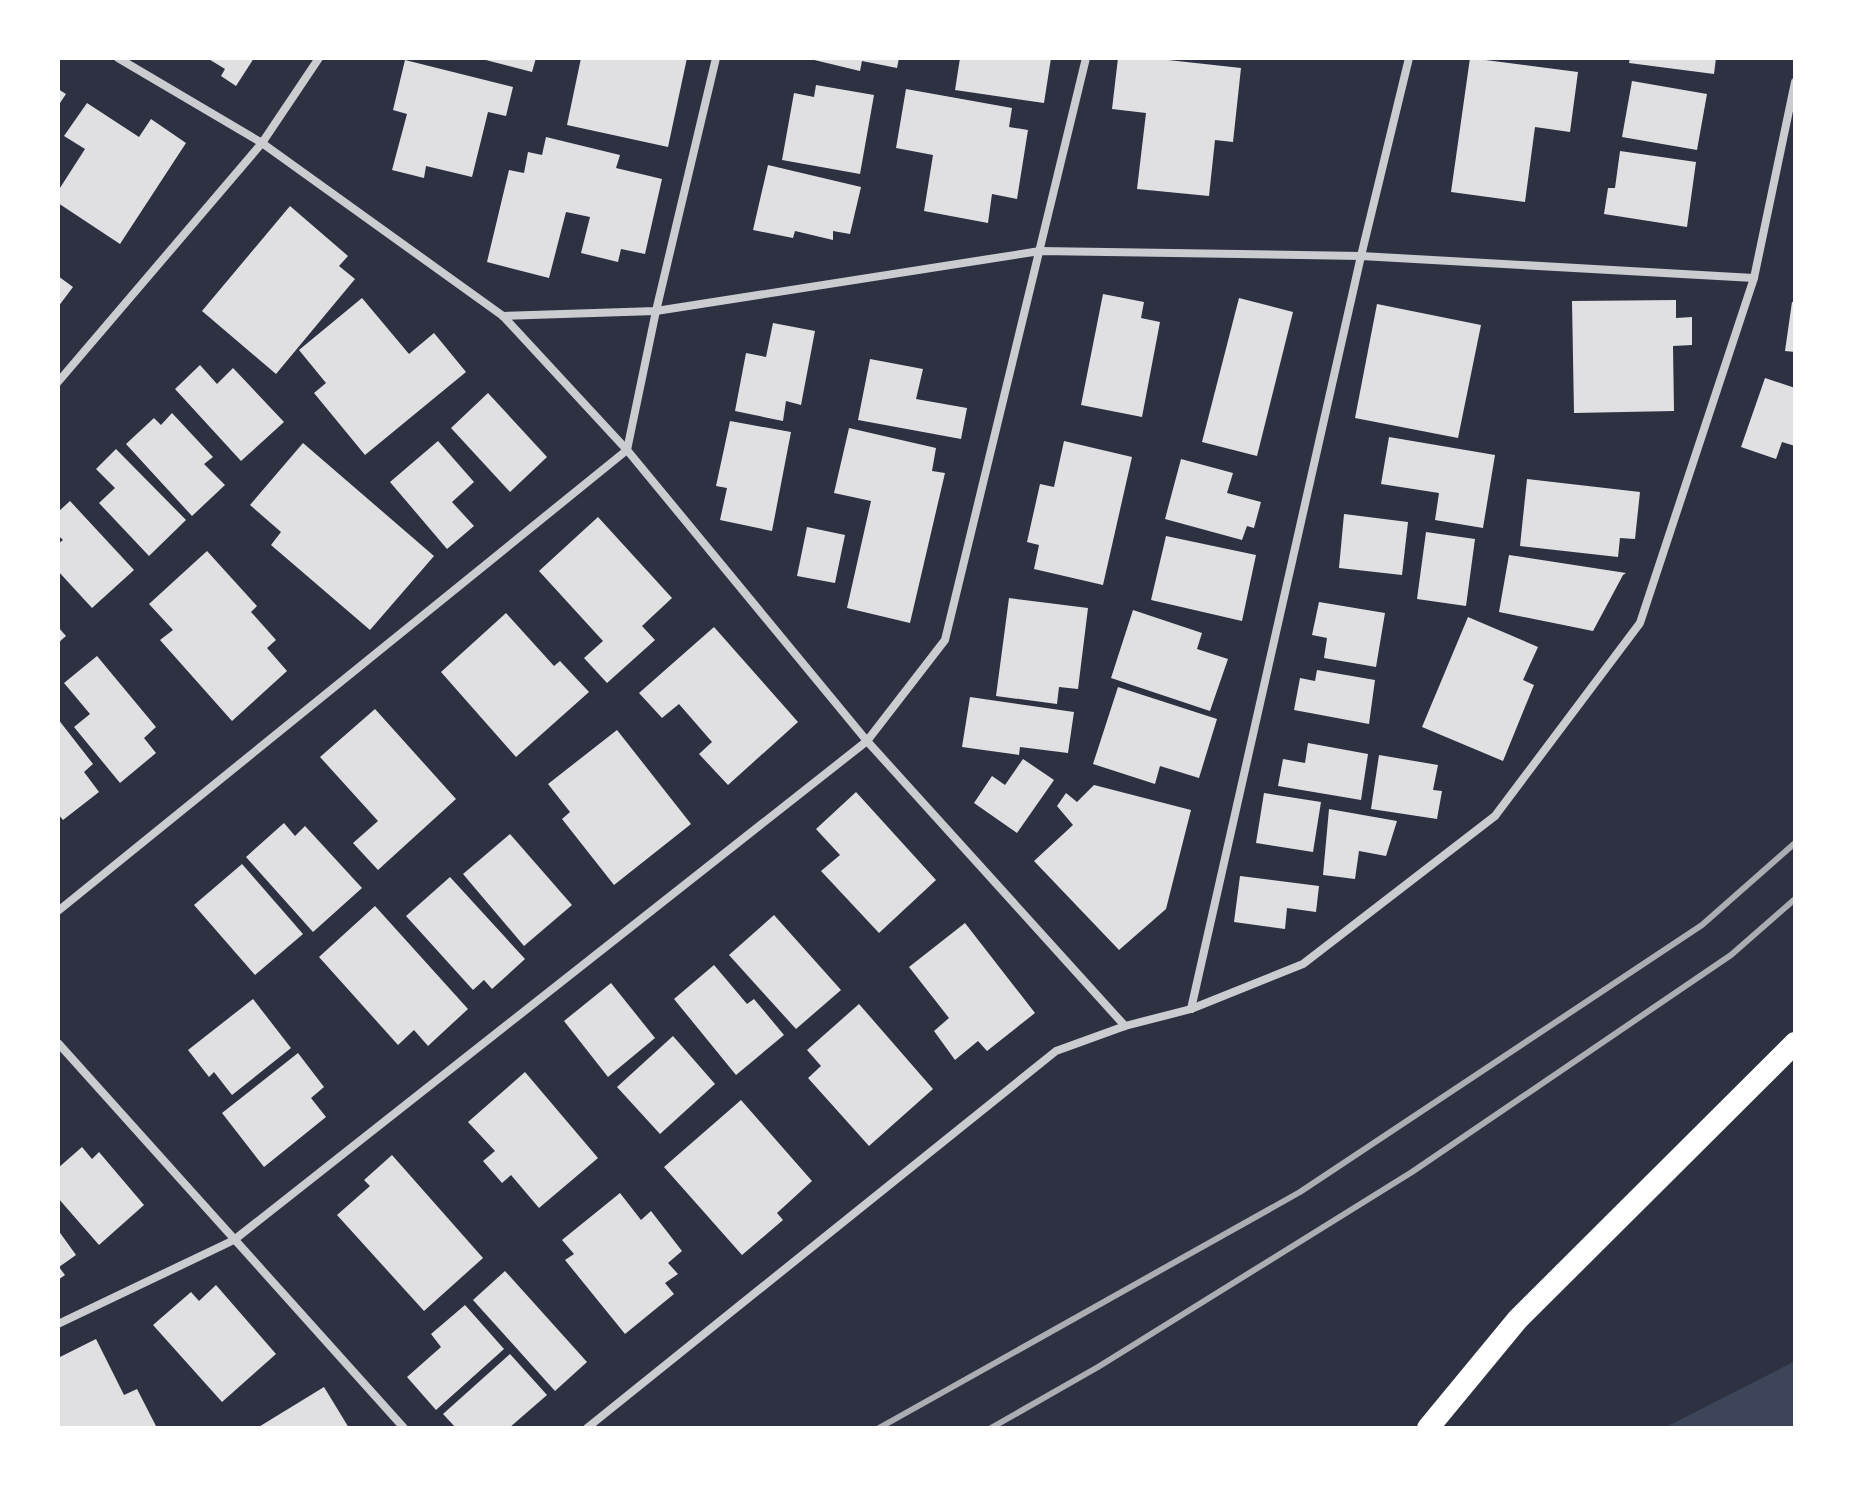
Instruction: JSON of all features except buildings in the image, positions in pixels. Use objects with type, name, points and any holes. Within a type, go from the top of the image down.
[{"type":"highway","points":[[1428,1428],[1518,1319],[1795,1043]]},
{"type":"street","points":[[118,58],[262,143],[503,316],[627,450],[867,741],[1125,1026]]},
{"type":"street","points":[[58,382],[262,143],[319,58]]},
{"type":"street","points":[[58,911],[627,450],[656,311],[716,58]]},
{"type":"street","points":[[58,1324],[234,1240],[867,741],[945,640],[1086,58]]},
{"type":"street","points":[[1191,1009],[1361,256],[1409,58]]},
{"type":"street","points":[[587,1428],[1056,1051],[1125,1026],[1191,1009],[1303,964],[1495,816],[1640,623],[1754,278],[1795,82]]},
{"type":"street","points":[[503,316],[656,311],[1040,251],[1361,256],[1754,278]]},
{"type":"street","points":[[58,1043],[404,1428]]},
{"type":"shaded area","points":[[1795,1361],[1795,1428],[1664,1428]]},
{"type":"railway","points":[[879,1428],[1300,1192],[1702,925],[1795,843]]},
{"type":"railway","points":[[991,1428],[1098,1367],[1412,1172],[1731,955],[1795,899]]}]
